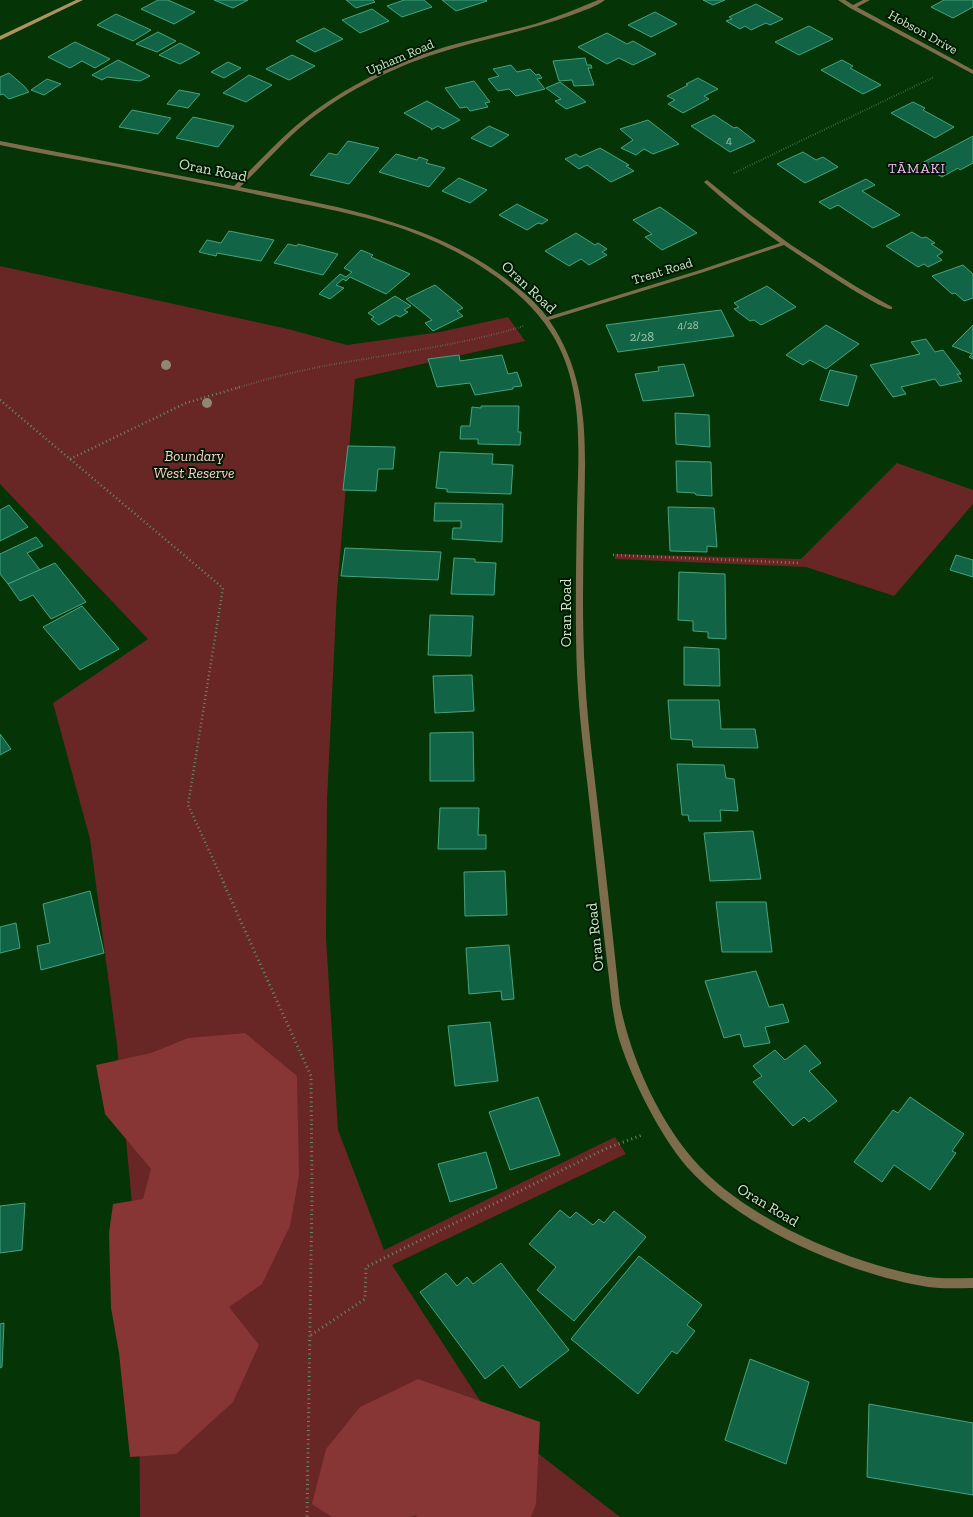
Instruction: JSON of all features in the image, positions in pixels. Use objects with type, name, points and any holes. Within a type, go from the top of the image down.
[{"type":"street","points":[[0,38],[80,0]]},
{"type":"street","name":"Upham Road","points":[[236,188],[292,132],[324,107],[362,85],[398,67],[426,56],[560,19],[602,0]]},
{"type":"street","name":"Hobson Drive","points":[[841,0],[973,72]]},
{"type":"street","points":[[852,7],[867,0]]},
{"type":"street","name":"Oran Road","points":[[0,143],[236,188],[379,219],[424,234],[465,252],[483,264],[526,298],[546,319],[558,338],[566,357],[575,382],[581,414],[582,442],[579,616],[581,676],[616,1004],[623,1036],[635,1068],[663,1127],[679,1150],[698,1172],[722,1194],[749,1213],[807,1244],[870,1269],[928,1282],[973,1283]]},
{"type":"street","points":[[707,182],[727,201],[784,243],[866,296],[890,308]]},
{"type":"street","name":"Trent Road","points":[[546,319],[702,271],[784,243]]},
{"type":"path","points":[[734,173],[934,77]]},
{"type":"path","points":[[70,458],[186,403],[256,382],[351,361],[495,335],[526,325]]},
{"type":"path","points":[[0,400],[223,588],[188,805],[310,1076],[312,1194],[307,1517]]},
{"type":"path","points":[[613,555],[800,563]]},
{"type":"path","points":[[310,1336],[365,1299],[366,1267],[605,1149],[663,1127]]},
{"type":"green space","name":"Boundary West Reserve","points":[[0,266],[288,329],[347,345],[440,332],[508,317],[525,341],[355,379],[337,592],[327,800],[326,938],[338,1130],[384,1250],[615,1137],[626,1154],[392,1265],[490,1416],[620,1517],[140,1517],[138,1267],[117,1045],[90,839],[53,703],[148,639],[0,484]]},
{"type":"green space","points":[[897,463],[973,490],[973,504],[894,596],[806,567],[615,559],[615,554],[801,559]]},
{"type":"shaded area","points":[[245,1033],[297,1076],[299,1176],[290,1226],[262,1284],[229,1307],[259,1345],[233,1402],[176,1454],[130,1457],[119,1353],[111,1308],[109,1233],[113,1204],[143,1199],[151,1169],[105,1114],[96,1065],[151,1053],[188,1038]]},
{"type":"shaded area","points":[[418,1379],[540,1422],[536,1504],[531,1517],[416,1517],[417,1515],[410,1517],[332,1517],[312,1504],[326,1449],[360,1407]]},
{"type":"building","points":[[158,0],[168,0],[195,12],[174,24],[141,9]]},
{"type":"building","points":[[214,0],[248,0],[233,8]]},
{"type":"building","points":[[346,0],[373,0],[375,2],[356,8]]},
{"type":"building","points":[[404,0],[424,0],[432,7],[402,17],[387,6]]},
{"type":"building","points":[[442,0],[486,0],[487,1],[456,11]]},
{"type":"building","points":[[703,0],[725,0],[713,5]]},
{"type":"building","points":[[944,0],[973,0],[973,7],[953,18],[931,7]]},
{"type":"building","points":[[756,4],[783,19],[770,25],[766,23],[751,30],[745,26],[740,29],[726,21],[732,19],[729,17]]},
{"type":"building","points":[[372,9],[389,21],[360,33],[342,20]]},
{"type":"building","points":[[655,12],[677,24],[651,37],[628,25]]},
{"type":"building","points":[[116,14],[151,30],[133,41],[97,25]]},
{"type":"building","points":[[809,26],[833,39],[799,55],[775,42]]},
{"type":"building","points":[[324,28],[343,39],[315,52],[296,41]]},
{"type":"building","points":[[158,32],[176,41],[157,52],[136,44]]},
{"type":"building","points":[[607,33],[627,44],[633,41],[656,54],[633,65],[619,58],[607,64],[578,47]]},
{"type":"building","points":[[75,42],[110,59],[95,68],[82,61],[70,68],[48,57]]},
{"type":"building","points":[[180,43],[200,53],[180,64],[159,55]]},
{"type":"building","points":[[292,55],[315,66],[289,80],[266,69]]},
{"type":"building","points":[[585,58],[587,65],[591,65],[592,68],[588,68],[594,85],[574,86],[572,80],[559,81],[553,61]]},
{"type":"building","points":[[118,60],[150,76],[140,81],[107,77],[102,80],[92,75]]},
{"type":"building","points":[[842,60],[853,66],[850,68],[881,85],[863,94],[821,70]]},
{"type":"building","points":[[228,62],[241,68],[224,78],[211,72]]},
{"type":"building","points":[[511,65],[517,72],[530,69],[536,75],[539,74],[542,78],[537,79],[545,89],[516,96],[509,89],[498,91],[488,79],[499,76],[493,69]]},
{"type":"building","points":[[9,73],[29,92],[9,99],[3,94],[0,95],[0,77]]},
{"type":"building","points":[[249,75],[272,85],[246,102],[223,93]]},
{"type":"building","points":[[698,78],[718,89],[704,96],[709,99],[683,113],[668,104],[675,100],[667,96]]},
{"type":"building","points":[[47,79],[61,84],[44,95],[31,90]]},
{"type":"building","points":[[474,81],[490,102],[485,103],[488,107],[470,111],[467,107],[460,108],[445,88]]},
{"type":"building","points":[[560,82],[586,102],[566,109],[555,101],[561,99],[546,88]]},
{"type":"building","points":[[179,90],[200,94],[188,108],[167,104]]},
{"type":"building","points":[[427,101],[460,120],[443,129],[438,126],[431,130],[432,129],[404,113]]},
{"type":"building","points":[[913,102],[925,108],[923,110],[954,127],[935,138],[891,113]]},
{"type":"building","points":[[132,110],[171,118],[158,134],[119,127]]},
{"type":"building","points":[[714,115],[734,128],[737,127],[755,141],[730,152],[691,126]]},
{"type":"building","points":[[193,117],[234,126],[218,147],[176,138]]},
{"type":"building","points":[[648,120],[679,144],[653,154],[644,149],[636,155],[621,148],[633,140],[620,129]]},
{"type":"building","points":[[489,126],[509,135],[491,147],[471,138]]},
{"type":"building","points":[[973,136],[973,163],[960,170],[958,168],[942,177],[920,164]]},
{"type":"building","points":[[348,141],[379,148],[349,184],[310,175],[329,153],[337,155]]},
{"type":"building","points":[[600,148],[629,165],[626,166],[634,171],[611,182],[587,165],[579,169],[565,159],[576,154],[580,157]]},
{"type":"building","points":[[803,152],[816,160],[823,157],[838,167],[805,183],[777,164]]},
{"type":"building","points":[[396,154],[417,160],[419,157],[428,160],[426,163],[445,168],[429,187],[379,172]]},
{"type":"building","points":[[459,178],[487,190],[470,203],[442,191]]},
{"type":"building","points":[[866,179],[875,185],[862,191],[900,215],[873,228],[838,205],[830,209],[819,202]]},
{"type":"building","points":[[517,204],[548,220],[542,224],[538,223],[527,230],[499,215]]},
{"type":"building","points":[[660,207],[697,233],[662,250],[645,237],[652,234],[633,220]]},
{"type":"building","points":[[229,231],[274,240],[261,261],[217,253],[216,256],[199,252],[207,240],[221,243]]},
{"type":"building","points":[[912,232],[922,238],[926,237],[935,243],[931,244],[943,252],[937,256],[942,260],[928,267],[924,264],[918,267],[886,246]]},
{"type":"building","points":[[576,233],[595,245],[598,243],[607,249],[602,252],[607,255],[589,265],[581,259],[569,266],[545,251]]},
{"type":"building","points":[[288,244],[297,246],[298,244],[338,254],[323,275],[274,263]]},
{"type":"building","points":[[361,250],[373,255],[371,257],[410,274],[386,294],[350,277],[346,281],[343,279],[336,285],[344,288],[330,299],[319,294],[340,274],[346,277],[352,272],[344,268]]},
{"type":"building","points":[[963,265],[973,274],[973,298],[964,301],[955,293],[952,294],[932,276]]},
{"type":"building","points":[[435,285],[463,308],[457,311],[463,316],[433,331],[425,323],[432,320],[406,299]]},
{"type":"building","points":[[767,286],[796,307],[761,325],[754,320],[750,321],[734,309],[739,307],[734,303]]},
{"type":"building","points":[[395,296],[411,306],[404,310],[408,312],[400,317],[396,315],[379,325],[371,319],[374,317],[368,313]]},
{"type":"building","points":[[721,310],[734,336],[618,352],[606,325]]},
{"type":"building","points":[[826,325],[859,344],[826,369],[810,360],[803,365],[786,355]]},
{"type":"building","points":[[973,325],[973,359],[969,357],[972,354],[952,346]]},
{"type":"building","points":[[926,339],[935,352],[943,350],[961,374],[957,374],[962,381],[940,386],[935,379],[901,387],[906,394],[893,397],[870,365],[920,354],[911,342]]},
{"type":"building","points":[[459,355],[460,361],[502,355],[508,374],[517,372],[522,386],[513,387],[513,389],[475,395],[470,383],[437,387],[428,359]]},
{"type":"building","points":[[684,364],[694,396],[643,401],[635,374],[659,371],[658,367]]},
{"type":"building","points":[[830,370],[857,376],[848,406],[820,400]]},
{"type":"building","points":[[481,406],[519,406],[518,432],[521,432],[520,445],[478,444],[478,439],[460,439],[461,426],[470,426],[472,407],[481,408]]},
{"type":"building","points":[[675,413],[709,415],[710,447],[676,444]]},
{"type":"building","points":[[348,446],[395,447],[393,469],[378,469],[376,491],[343,490]]},
{"type":"building","points":[[440,452],[493,454],[492,464],[513,465],[511,494],[447,492],[447,489],[436,488]]},
{"type":"building","points":[[676,461],[711,462],[712,496],[677,492]]},
{"type":"building","points":[[435,503],[503,504],[502,542],[452,539],[453,528],[461,528],[461,521],[434,521]]},
{"type":"building","points":[[9,505],[28,527],[0,541],[0,510]]},
{"type":"building","points":[[668,507],[714,508],[717,547],[707,546],[707,552],[670,551]]},
{"type":"building","points":[[36,537],[43,546],[27,553],[40,570],[8,584],[0,574],[0,554]]},
{"type":"building","points":[[345,548],[441,552],[438,580],[341,576]]},
{"type":"building","points":[[956,555],[973,560],[973,577],[950,570]]},
{"type":"building","points":[[454,558],[475,559],[475,562],[496,563],[494,595],[451,594]]},
{"type":"building","points":[[55,563],[86,602],[51,619],[33,595],[20,601],[8,584]]},
{"type":"building","points":[[679,572],[725,574],[726,639],[708,638],[708,632],[693,631],[693,621],[678,620]]},
{"type":"building","points":[[82,606],[119,649],[80,670],[43,627]]},
{"type":"building","points":[[430,615],[473,616],[471,656],[428,655]]},
{"type":"building","points":[[684,647],[719,649],[720,686],[684,685]]},
{"type":"building","points":[[472,675],[474,711],[435,713],[433,676]]},
{"type":"building","points":[[668,700],[719,700],[721,729],[755,729],[758,748],[693,747],[692,740],[671,739]]},
{"type":"building","points":[[473,732],[474,781],[430,781],[430,733]]},
{"type":"building","points":[[0,734],[11,749],[0,755]]},
{"type":"building","points":[[677,764],[724,765],[726,778],[734,779],[738,811],[720,810],[721,821],[689,821],[688,815],[682,815]]},
{"type":"building","points":[[440,808],[479,808],[478,835],[486,835],[486,849],[438,849]]},
{"type":"building","points":[[753,831],[761,879],[710,881],[704,833]]},
{"type":"building","points":[[505,871],[507,915],[465,916],[464,872]]},
{"type":"building","points":[[90,891],[104,953],[41,970],[37,946],[50,943],[43,904]]},
{"type":"building","points":[[716,902],[766,902],[772,952],[722,952]]},
{"type":"building","points":[[16,923],[20,948],[0,953],[0,927]]},
{"type":"building","points":[[509,945],[514,999],[502,1000],[501,991],[469,994],[466,948]]},
{"type":"building","points":[[756,971],[769,1007],[783,1004],[789,1022],[765,1027],[770,1043],[744,1047],[740,1034],[724,1038],[705,981]]},
{"type":"building","points":[[490,1022],[498,1081],[455,1086],[448,1026]]},
{"type":"building","points":[[805,1045],[821,1063],[809,1071],[837,1101],[809,1122],[804,1117],[793,1126],[753,1082],[762,1076],[753,1066],[775,1050],[785,1060]]},
{"type":"building","points":[[538,1097],[560,1155],[510,1170],[489,1112]]},
{"type":"building","points":[[910,1097],[964,1134],[952,1151],[956,1153],[930,1190],[894,1165],[882,1182],[854,1162],[893,1110],[898,1113]]},
{"type":"building","points":[[486,1152],[497,1188],[450,1202],[438,1164]]},
{"type":"building","points":[[25,1203],[22,1250],[0,1253],[0,1206]]},
{"type":"building","points":[[560,1210],[570,1218],[576,1212],[593,1225],[599,1219],[604,1223],[614,1211],[646,1237],[574,1321],[537,1290],[556,1267],[529,1244]]},
{"type":"building","points":[[639,1256],[702,1305],[687,1325],[695,1331],[677,1354],[672,1351],[638,1394],[571,1339]]},
{"type":"building","points":[[501,1263],[569,1350],[520,1388],[503,1365],[485,1379],[420,1292],[446,1273],[457,1286],[467,1277],[473,1284]]},
{"type":"building","points":[[4,1323],[2,1367],[0,1368],[0,1324]]},
{"type":"building","points":[[750,1359],[809,1382],[786,1464],[725,1440]]},
{"type":"building","points":[[869,1404],[973,1423],[973,1495],[867,1477]]},
{"type":"district","name":"TĀMAKI","points":[[917,168]]}]
